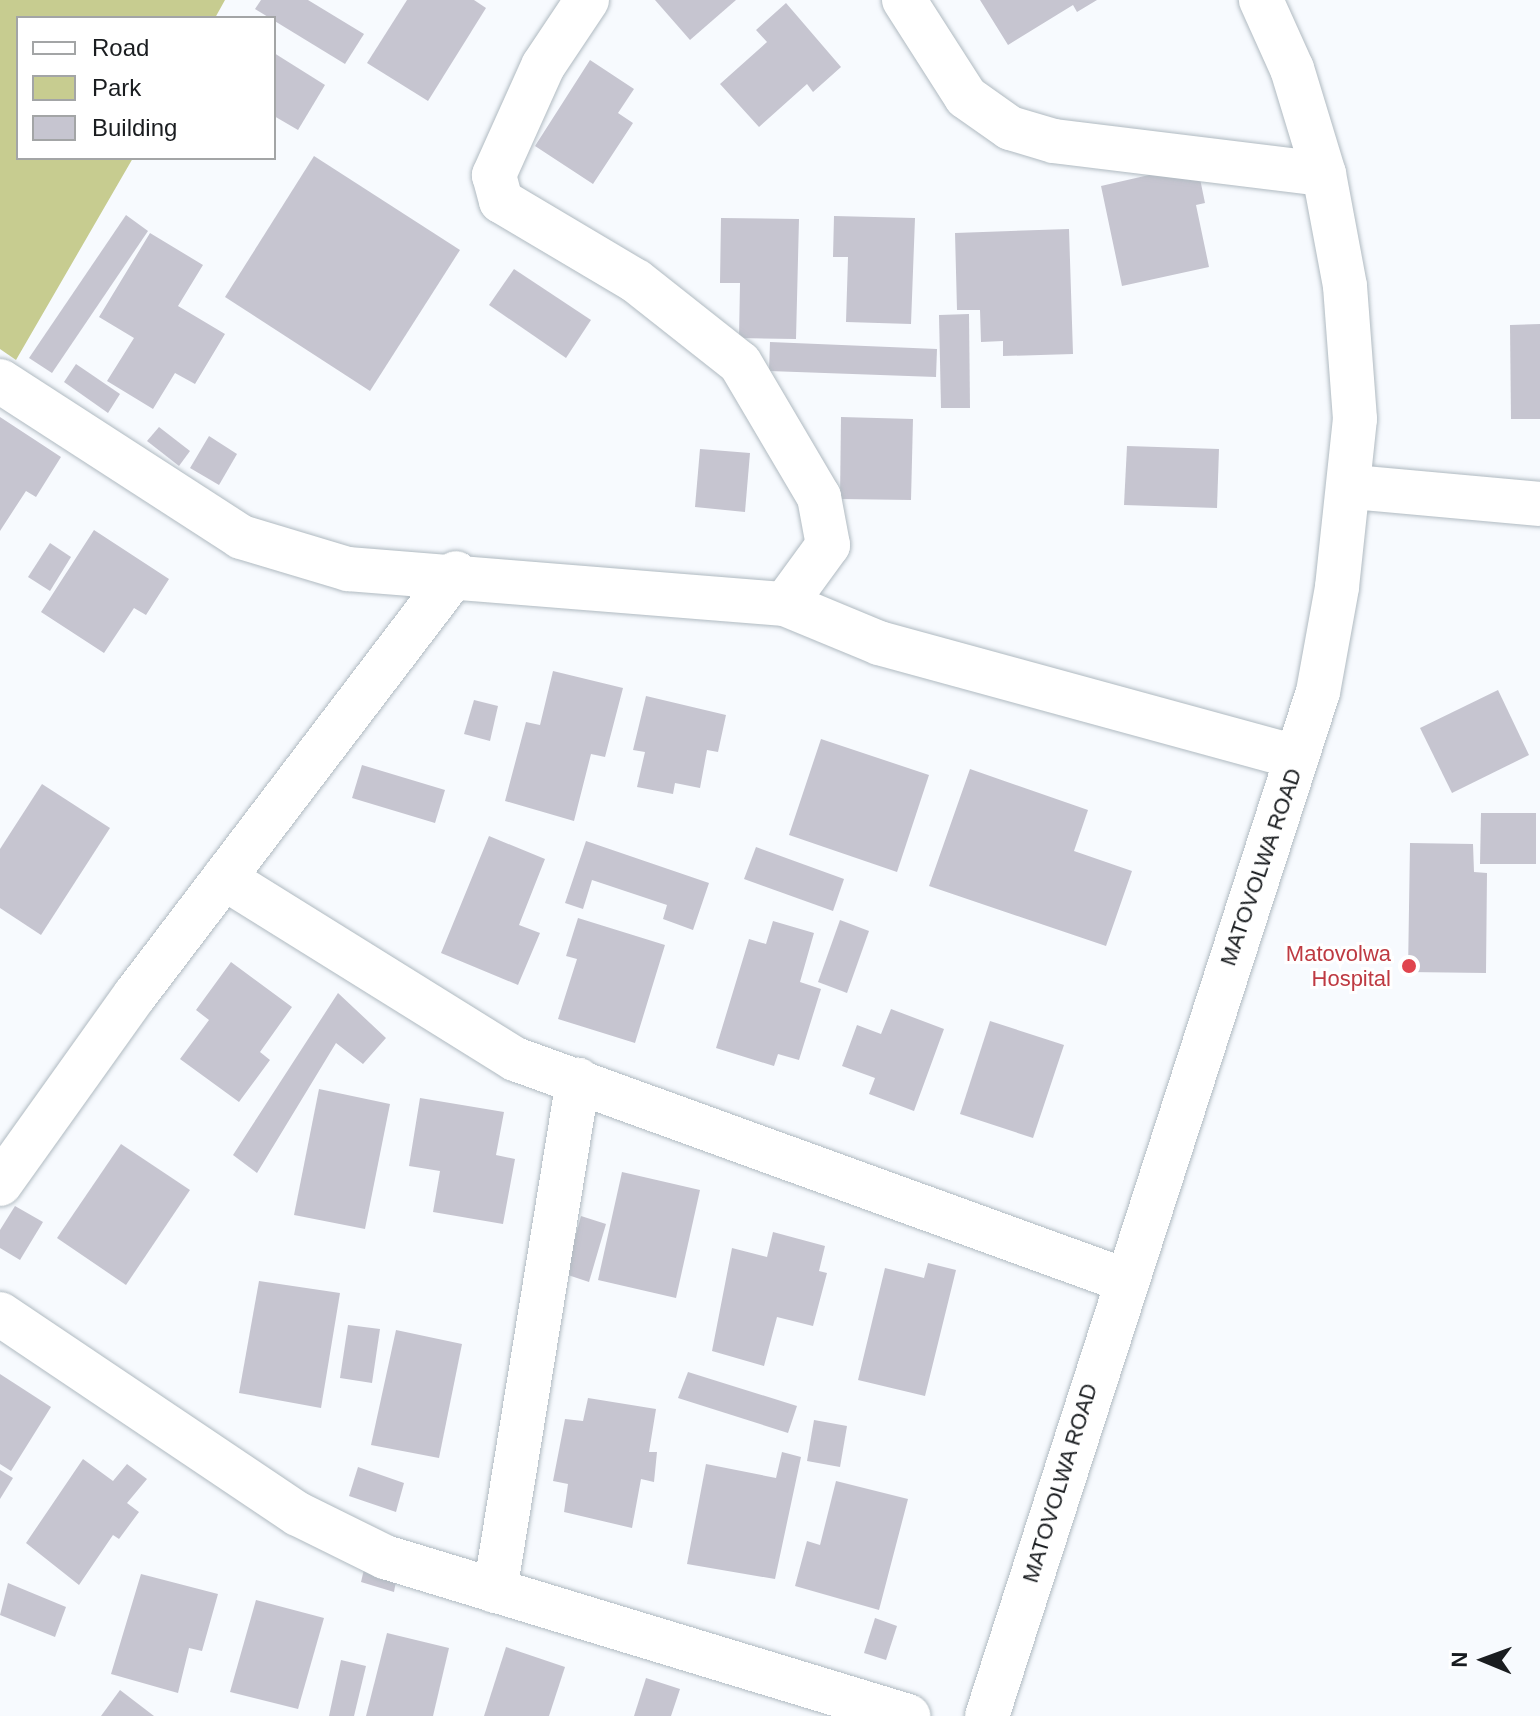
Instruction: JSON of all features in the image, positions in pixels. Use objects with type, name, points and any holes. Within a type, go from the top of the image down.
[{"type":"street","points":[[587,0],[543,66],[494,175],[501,201],[636,281],[740,363],[819,497],[828,545],[785,604]]},
{"type":"street","points":[[904,0],[966,97],[1010,128],[1054,141],[1324,174]]},
{"type":"street","name":"MATOVOLWA ROAD","points":[[987,1716],[1124,1280],[1318,692],[1353,487],[1355,419],[1345,286],[1324,174],[1292,69],[1261,0]]},
{"type":"street","points":[[0,381],[241,537],[348,569],[456,573],[785,604],[879,643],[1297,757]]},
{"type":"street","points":[[1353,487],[1540,504]]},
{"type":"street","points":[[0,1184],[224,878],[456,573]]},
{"type":"street","points":[[224,878],[515,1059],[1124,1280]]},
{"type":"street","points":[[495,1591],[578,1080]]},
{"type":"street","points":[[0,1314],[298,1514],[385,1557],[908,1716]]},
{"type":"green space","points":[[0,0],[225,0],[216,16],[16,16],[16,160],[132,160],[16,360],[0,349]]},
{"type":"building","points":[[261,0],[308,0],[364,34],[345,64],[276,22],[276,16],[266,16],[255,9]]},
{"type":"building","points":[[407,0],[474,0],[486,8],[428,101],[367,63]]},
{"type":"building","points":[[655,0],[736,0],[690,40]]},
{"type":"building","points":[[980,0],[1097,0],[1077,12],[1073,5],[1008,45]]},
{"type":"building","points":[[786,3],[841,67],[813,92],[807,84],[759,127],[720,84],[767,42],[756,30]]},
{"type":"building","points":[[276,54],[325,85],[298,130],[276,117]]},
{"type":"building","points":[[590,60],[634,89],[618,113],[633,123],[593,184],[535,146]]},
{"type":"building","points":[[314,156],[460,250],[370,391],[225,297]]},
{"type":"building","points":[[1197,164],[1205,203],[1196,205],[1209,267],[1122,286],[1101,186]]},
{"type":"building","points":[[126,215],[148,231],[52,373],[29,358]]},
{"type":"building","points":[[834,216],[915,218],[911,324],[846,322],[848,257],[833,257]]},
{"type":"building","points":[[721,218],[799,219],[796,339],[739,338],[740,283],[720,283]]},
{"type":"building","points":[[1069,229],[1073,354],[1003,356],[1003,341],[981,342],[980,310],[957,310],[955,233]]},
{"type":"building","points":[[150,233],[203,265],[178,306],[225,334],[195,384],[175,373],[153,409],[107,381],[134,338],[99,317]]},
{"type":"building","points":[[514,269],[591,320],[566,358],[489,305]]},
{"type":"building","points":[[969,314],[970,408],[941,408],[939,315]]},
{"type":"building","points":[[1540,324],[1540,419],[1511,419],[1510,325]]},
{"type":"building","points":[[770,342],[937,349],[936,377],[769,371]]},
{"type":"building","points":[[76,364],[120,394],[108,413],[64,382]]},
{"type":"building","points":[[0,417],[61,457],[36,497],[26,491],[0,531]]},
{"type":"building","points":[[841,417],[913,419],[911,500],[840,499]]},
{"type":"building","points":[[159,427],[190,451],[179,466],[147,441]]},
{"type":"building","points":[[209,436],[237,454],[219,485],[190,468]]},
{"type":"building","points":[[1127,446],[1219,449],[1217,508],[1124,505]]},
{"type":"building","points":[[700,449],[750,453],[745,512],[695,507]]},
{"type":"building","points":[[94,530],[169,579],[146,615],[134,608],[104,653],[41,612]]},
{"type":"building","points":[[50,543],[71,557],[50,591],[28,577]]},
{"type":"building","points":[[553,671],[623,688],[605,757],[591,754],[574,821],[505,801],[526,722],[540,725]]},
{"type":"building","points":[[1498,690],[1529,755],[1452,793],[1420,728]]},
{"type":"building","points":[[646,696],[726,715],[718,752],[707,750],[700,788],[675,783],[673,794],[637,787],[645,752],[633,750]]},
{"type":"building","points":[[474,700],[498,706],[490,741],[464,734]]},
{"type":"building","points":[[821,739],[929,775],[897,872],[789,835]]},
{"type":"building","points":[[362,765],[445,790],[435,823],[352,798]]},
{"type":"building","points":[[970,769],[1088,810],[1074,851],[1132,871],[1106,946],[929,886]]},
{"type":"building","points":[[42,784],[110,828],[41,935],[0,908],[0,849]]},
{"type":"building","points":[[1481,813],[1536,813],[1536,864],[1480,864]]},
{"type":"building","points":[[489,836],[545,859],[519,925],[540,933],[518,985],[441,953]]},
{"type":"building","points":[[586,841],[709,883],[693,930],[663,919],[667,905],[592,880],[583,909],[565,903]]},
{"type":"building","name":"Matovolwa Hospital","points":[[1410,843],[1473,844],[1474,872],[1487,873],[1486,973],[1408,972]]},
{"type":"building","points":[[756,847],[844,879],[833,911],[744,879]]},
{"type":"building","points":[[578,918],[665,945],[635,1043],[558,1019],[577,959],[566,956]]},
{"type":"building","points":[[840,920],[869,931],[847,993],[818,982]]},
{"type":"building","points":[[773,921],[814,933],[800,982],[821,989],[799,1060],[778,1054],[774,1066],[716,1048],[749,939],[766,944]]},
{"type":"building","points":[[231,962],[292,1007],[260,1052],[270,1060],[239,1102],[180,1059],[209,1020],[196,1010]]},
{"type":"building","points":[[338,993],[386,1038],[363,1064],[336,1043],[257,1173],[233,1155]]},
{"type":"building","points":[[891,1009],[944,1029],[914,1111],[869,1094],[875,1078],[842,1066],[857,1025],[881,1034]]},
{"type":"building","points":[[990,1021],[1064,1045],[1033,1138],[960,1114]]},
{"type":"building","points":[[319,1089],[390,1104],[365,1229],[294,1215]]},
{"type":"building","points":[[420,1098],[504,1112],[496,1155],[515,1159],[503,1224],[433,1212],[440,1171],[409,1166]]},
{"type":"building","points":[[121,1144],[190,1190],[126,1285],[57,1238]]},
{"type":"building","points":[[622,1172],[700,1190],[676,1298],[598,1280]]},
{"type":"building","points":[[15,1206],[43,1222],[20,1260],[0,1248],[0,1230]]},
{"type":"building","points":[[581,1216],[606,1224],[589,1282],[565,1274]]},
{"type":"building","points":[[773,1232],[825,1246],[819,1271],[827,1273],[813,1326],[777,1317],[764,1366],[712,1351],[732,1248],[767,1257]]},
{"type":"building","points":[[928,1263],[956,1270],[925,1396],[858,1380],[885,1268],[924,1278]]},
{"type":"building","points":[[259,1281],[340,1293],[321,1408],[239,1393]]},
{"type":"building","points":[[348,1325],[380,1329],[372,1383],[340,1378]]},
{"type":"building","points":[[396,1330],[462,1344],[439,1458],[371,1445]]},
{"type":"building","points":[[688,1372],[797,1406],[788,1433],[678,1398]]},
{"type":"building","points":[[0,1374],[51,1407],[11,1471],[0,1464]]},
{"type":"building","points":[[588,1398],[656,1409],[649,1452],[657,1452],[654,1482],[641,1479],[632,1528],[564,1512],[568,1484],[553,1481],[565,1419],[583,1421]]},
{"type":"building","points":[[814,1420],[847,1426],[840,1467],[807,1461]]},
{"type":"building","points":[[782,1452],[801,1457],[775,1579],[687,1564],[706,1464],[776,1478]]},
{"type":"building","points":[[83,1459],[113,1481],[127,1464],[147,1479],[127,1503],[139,1512],[119,1539],[113,1535],[79,1585],[26,1543]]},
{"type":"building","points":[[358,1467],[404,1483],[396,1512],[349,1496]]},
{"type":"building","points":[[0,1470],[13,1478],[0,1499]]},
{"type":"building","points":[[836,1481],[908,1499],[879,1610],[795,1586],[807,1541],[820,1545]]},
{"type":"building","points":[[367,1557],[399,1566],[394,1592],[361,1582]]},
{"type":"building","points":[[141,1574],[218,1594],[202,1651],[189,1648],[178,1693],[111,1674]]},
{"type":"building","points":[[8,1583],[66,1607],[55,1637],[0,1615]]},
{"type":"building","points":[[256,1600],[324,1618],[298,1709],[230,1692]]},
{"type":"building","points":[[875,1618],[897,1626],[886,1660],[864,1653]]},
{"type":"building","points":[[387,1633],[449,1648],[433,1716],[366,1716]]},
{"type":"building","points":[[506,1647],[565,1667],[549,1716],[484,1716]]},
{"type":"building","points":[[341,1660],[366,1666],[354,1716],[329,1716]]},
{"type":"building","points":[[646,1678],[680,1689],[671,1716],[634,1716]]},
{"type":"building","points":[[120,1690],[154,1716],[101,1716]]},
{"type":"place","name":"Matovolwa Hospital","points":[[1409,966]]}]
